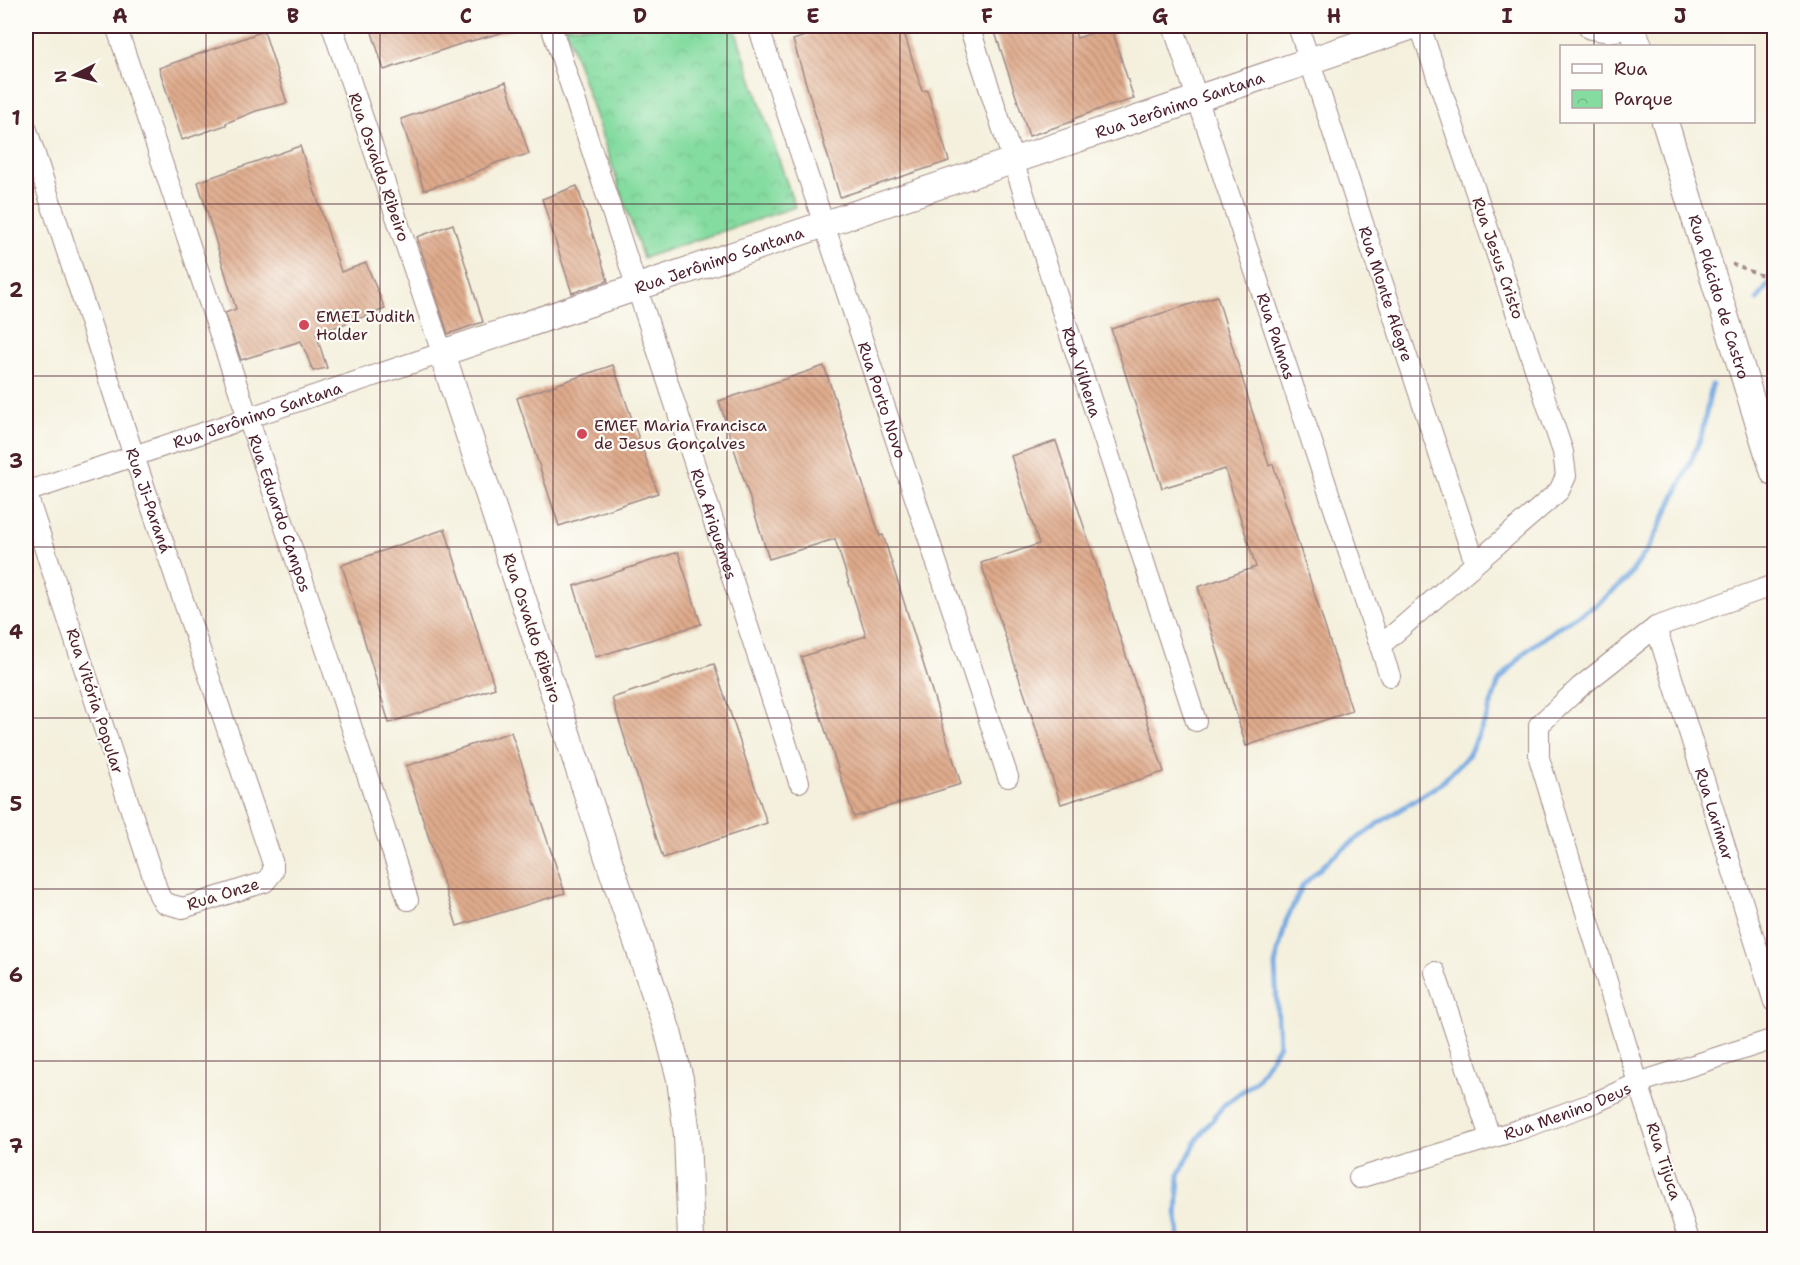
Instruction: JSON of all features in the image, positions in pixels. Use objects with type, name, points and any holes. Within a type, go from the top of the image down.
[{"type":"street","name":"Rua Eduardo Campos","points":[[116,26],[408,900]]},
{"type":"street","name":"Rua Osvaldo Ribeiro","points":[[332,26],[668,1032],[680,1078],[687,1135],[692,1239]]},
{"type":"street","name":"Rua Ariquemes","points":[[551,26],[799,782]]},
{"type":"street","name":"Rua Porto Novo","points":[[758,26],[1008,777]]},
{"type":"street","name":"Rua Vilhena","points":[[969,26],[1196,721]]},
{"type":"street","name":"Rua Palmas","points":[[1173,26],[1390,676]]},
{"type":"street","name":"Rua Monte Alegre","points":[[1298,26],[1475,563]]},
{"type":"street","name":"Rua Jerônimo Santana","points":[[26,492],[1413,26]]},
{"type":"street","name":"Rua Jesus Cristo","points":[[1420,26],[1563,452],[1566,476],[1559,492],[1475,563]]},
{"type":"street","points":[[1591,26],[1609,28],[1629,26],[1638,45]]},
{"type":"street","name":"Rua Plácido de Castro","points":[[1665,123],[1774,472]]},
{"type":"street","name":"Rua Ji-Paraná","points":[[26,127],[134,456],[270,852],[273,872]]},
{"type":"street","name":"Rua Vitória Popular","points":[[26,492],[159,895],[169,907]]},
{"type":"street","points":[[1380,646],[1475,563]]},
{"type":"street","name":"Rua Tijuca","points":[[1689,1239],[1638,1083],[1542,769],[1538,744],[1542,721],[1656,627],[1774,585]]},
{"type":"street","name":"Rua Larimar","points":[[1656,627],[1774,1002]]},
{"type":"street","name":"Rua Onze","points":[[169,907],[183,908],[257,885],[265,882],[273,872]]},
{"type":"street","points":[[1435,972],[1490,1137]]},
{"type":"street","name":"Rua Menino Deus","points":[[1359,1178],[1558,1116],[1638,1083],[1774,1040]]},
{"type":"path","points":[[1744,267],[1774,280]]},
{"type":"green space","points":[[565,26],[734,26],[795,207],[643,258]]},
{"type":"building","points":[[370,26],[511,26],[512,30],[460,44],[384,70]]},
{"type":"building","points":[[835,26],[869,26],[870,30],[885,26],[902,26],[922,91],[927,90],[949,161],[840,197],[793,40]]},
{"type":"building","points":[[993,26],[1073,26],[1077,38],[1111,27],[1134,99],[1103,108],[1073,119],[1074,121],[1029,136]]},
{"type":"building","points":[[264,31],[287,103],[256,111],[226,123],[226,125],[182,140],[159,68]]},
{"type":"building","points":[[506,82],[529,154],[498,162],[468,176],[424,190],[401,119]]},
{"type":"building","points":[[300,146],[341,272],[366,263],[385,309],[316,334],[327,368],[313,371],[301,341],[241,360],[225,313],[236,309],[198,182]]},
{"type":"building","points":[[577,186],[608,281],[572,293],[542,199]]},
{"type":"building","points":[[453,224],[483,322],[448,334],[417,237]]},
{"type":"building","points":[[1217,296],[1269,466],[1273,464],[1352,711],[1246,746],[1198,587],[1256,567],[1225,469],[1162,488],[1111,329]]},
{"type":"building","points":[[613,365],[658,493],[559,526],[517,398]]},
{"type":"building","points":[[824,366],[880,536],[883,535],[961,784],[854,817],[801,657],[866,636],[835,539],[769,559],[719,401]]},
{"type":"building","points":[[1056,441],[1164,772],[1061,804],[981,563],[1039,544],[1011,456]]},
{"type":"building","points":[[445,529],[495,688],[389,723],[342,565]]},
{"type":"building","points":[[678,552],[701,624],[596,657],[574,586]]},
{"type":"building","points":[[714,664],[767,823],[663,858],[612,698]]},
{"type":"building","points":[[511,732],[565,893],[457,926],[406,766]]},
{"type":"waterway","points":[[1757,300],[1774,277]]},
{"type":"waterway","points":[[1179,1240],[1177,1216],[1179,1175],[1198,1138],[1224,1105],[1256,1081],[1279,1045],[1275,965],[1286,921],[1303,885],[1332,857],[1379,823],[1440,784],[1468,756],[1486,719],[1499,681],[1526,651],[1560,626],[1596,605],[1627,579],[1650,546],[1685,475],[1701,437],[1712,385]]},
{"type":"place","name":"EMEI Judith Holder","points":[[304,325]]},
{"type":"place","name":"EMEF Maria Francisca de Jesus Gonçalves","points":[[582,434]]}]
